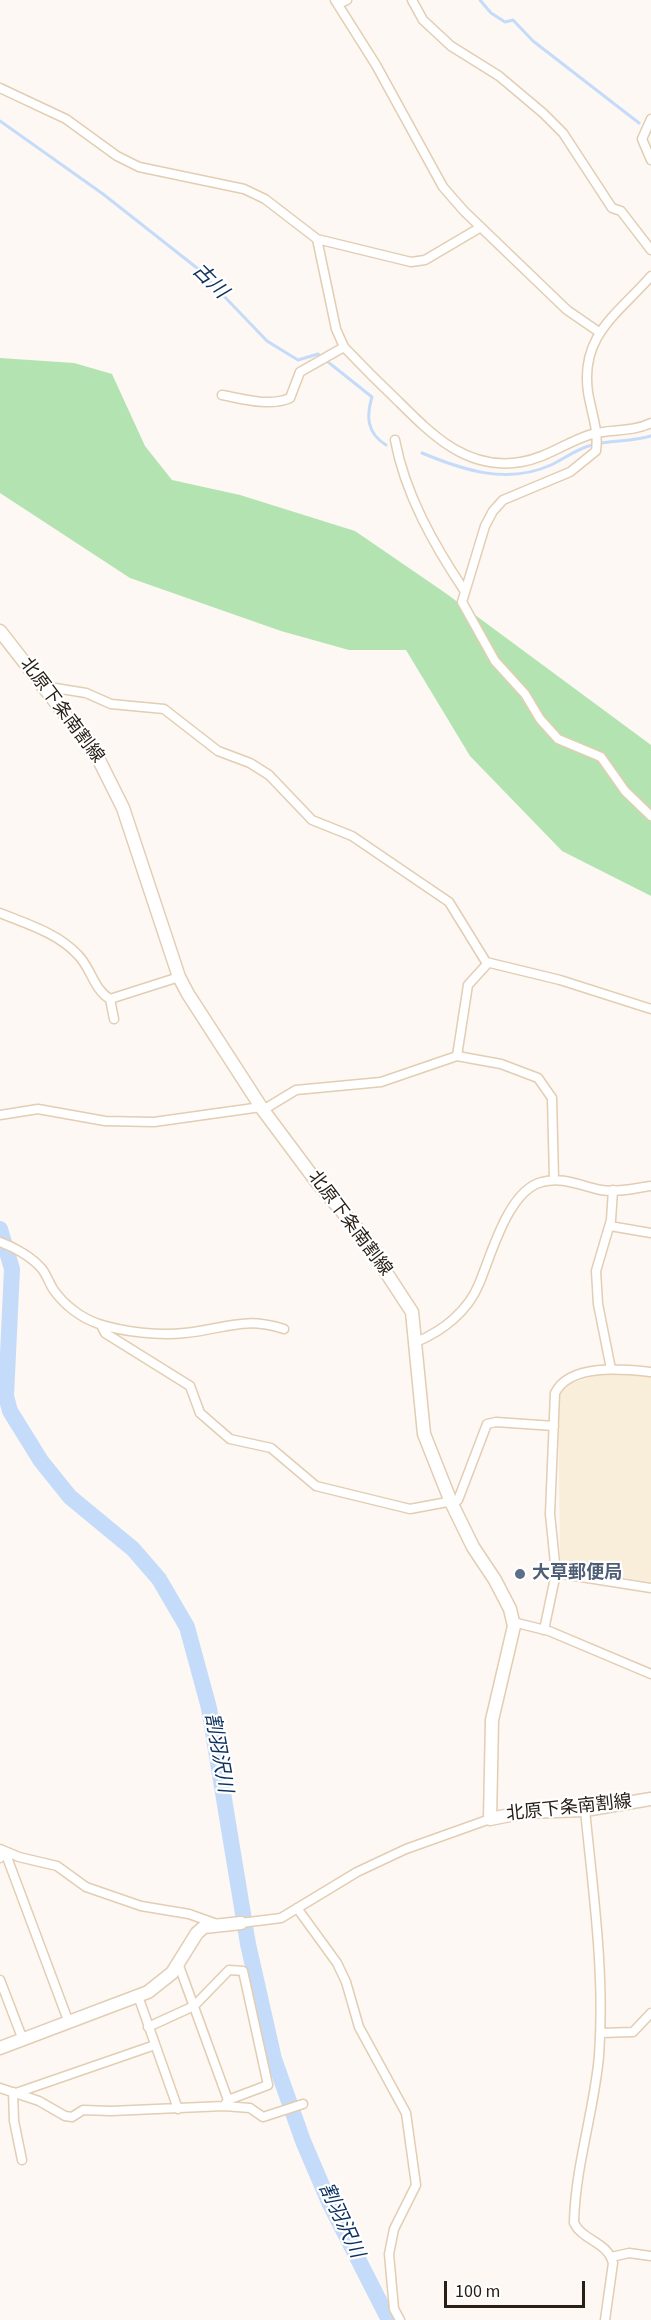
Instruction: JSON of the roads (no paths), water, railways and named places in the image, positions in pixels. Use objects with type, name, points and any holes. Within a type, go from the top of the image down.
[{"type":"main road","name":"北原下条南割線","points":[[0,631],[96,754],[123,808],[179,977],[262,1108],[378,1258],[412,1312],[424,1434],[451,1502],[473,1547],[495,1580],[510,1609],[513,1622],[492,1720],[490,1819],[525,1812],[585,1810],[651,1799]]},
{"type":"main road","points":[[0,2048],[138,1996],[161,1984],[197,1933],[204,1927],[241,1923]]},
{"type":"street","points":[[347,0],[337,2],[376,65],[443,187],[567,310],[599,332]]},
{"type":"street","points":[[412,0],[423,20],[451,46],[499,76],[563,133],[612,208],[621,211],[651,250]]},
{"type":"street","points":[[0,87],[66,119],[117,156],[139,167],[244,189],[265,200],[317,239],[411,262],[425,260],[481,227]]},
{"type":"street","points":[[651,119],[642,139],[651,160]]},
{"type":"street","points":[[317,239],[336,329],[344,347],[436,438],[475,459],[507,464],[535,460],[589,435],[629,431],[651,423]]},
{"type":"street","points":[[651,276],[599,332],[589,352],[587,371],[589,397],[597,436],[597,449],[570,472],[503,500],[485,526],[462,602],[495,660],[525,694],[540,719],[558,739],[601,757],[625,791],[651,816]]},
{"type":"street","points":[[222,395],[258,401],[282,401],[290,398],[300,372],[344,347]]},
{"type":"street","points":[[395,440],[414,499],[464,590]]},
{"type":"street","points":[[43,686],[86,693],[111,704],[164,709],[218,751],[250,763],[269,775],[312,820],[352,836],[449,902],[476,950],[488,963],[560,980],[651,1009]]},
{"type":"street","points":[[0,912],[64,941],[88,967],[98,990],[110,999],[114,1020]]},
{"type":"street","points":[[457,1056],[468,985],[488,963]]},
{"type":"street","points":[[110,999],[179,977]]},
{"type":"street","points":[[0,1115],[7,1112],[38,1109],[105,1121],[154,1122],[262,1108],[296,1090],[381,1082],[457,1056],[501,1064],[538,1078],[546,1088],[553,1110],[554,1180]]},
{"type":"street","points":[[416,1342],[448,1324],[479,1286],[488,1254],[521,1195],[529,1187],[554,1180],[613,1190],[651,1186]]},
{"type":"street","points":[[611,1368],[596,1271],[610,1226],[613,1190]]},
{"type":"street","points":[[610,1226],[651,1233]]},
{"type":"street","points":[[0,1242],[14,1247],[41,1268],[54,1290],[71,1308],[82,1317],[101,1325],[157,1334],[204,1331],[247,1322],[261,1322],[284,1329]]},
{"type":"street","points":[[101,1325],[105,1333],[190,1386],[200,1413],[230,1438],[271,1448],[316,1486],[411,1509],[458,1500],[487,1424],[496,1422],[554,1426]]},
{"type":"street","points":[[544,1630],[556,1573],[550,1514],[555,1393],[562,1381],[588,1371],[611,1368],[651,1372]]},
{"type":"street","points":[[556,1573],[651,1588]]},
{"type":"street","points":[[513,1622],[544,1630],[651,1674]]},
{"type":"street","points":[[585,1810],[597,1934],[600,2033],[593,2106],[574,2223],[578,2231],[604,2247],[611,2257],[605,2320]]},
{"type":"street","points":[[241,1923],[281,1918],[366,1867],[406,1849],[490,1819]]},
{"type":"street","points":[[2,1853],[57,1866],[86,1887],[141,1906],[202,1917],[217,1924]]},
{"type":"street","points":[[2,1853],[69,2023]]},
{"type":"street","points":[[297,1908],[337,1963],[346,1982],[359,2027],[405,2113],[416,2185],[394,2229],[389,2254],[394,2309],[400,2320]]},
{"type":"street","points":[[178,1963],[226,2103]]},
{"type":"street","points":[[0,2088],[39,2101],[65,2116],[72,2117],[83,2110],[178,2109],[226,2103],[268,2085],[243,1971],[226,1972],[194,2006],[148,2027]]},
{"type":"street","points":[[0,1980],[22,2040]]},
{"type":"street","points":[[138,1996],[178,2109]]},
{"type":"street","points":[[600,2033],[633,2032],[651,2013]]},
{"type":"street","points":[[14,2093],[155,2045]]},
{"type":"street","points":[[14,2093],[14,2121],[22,2160]]},
{"type":"street","points":[[226,2103],[250,2108],[263,2117],[302,2104]]},
{"type":"street","points":[[611,2257],[629,2253],[651,2256]]},
{"type":"waterway","points":[[480,0],[491,13],[505,22],[513,20],[533,41],[639,123]]},
{"type":"waterway","name":"古川","points":[[0,121],[103,194],[197,268],[267,341],[298,360],[318,354],[372,397],[369,411],[370,424],[375,435],[386,445]]},
{"type":"waterway","name":"古川","points":[[422,453],[469,470],[518,474],[551,465],[587,446],[651,436]]},
{"type":"waterway","name":"割羽沢川","points":[[0,1229],[12,1269],[6,1396],[10,1411],[41,1461],[70,1497],[133,1549],[159,1579],[187,1627],[209,1708],[248,1944],[274,2059],[303,2141],[329,2202],[389,2320]]},
{"type":"place","name":"大草郵便局","points":[[520,1574]]}]
